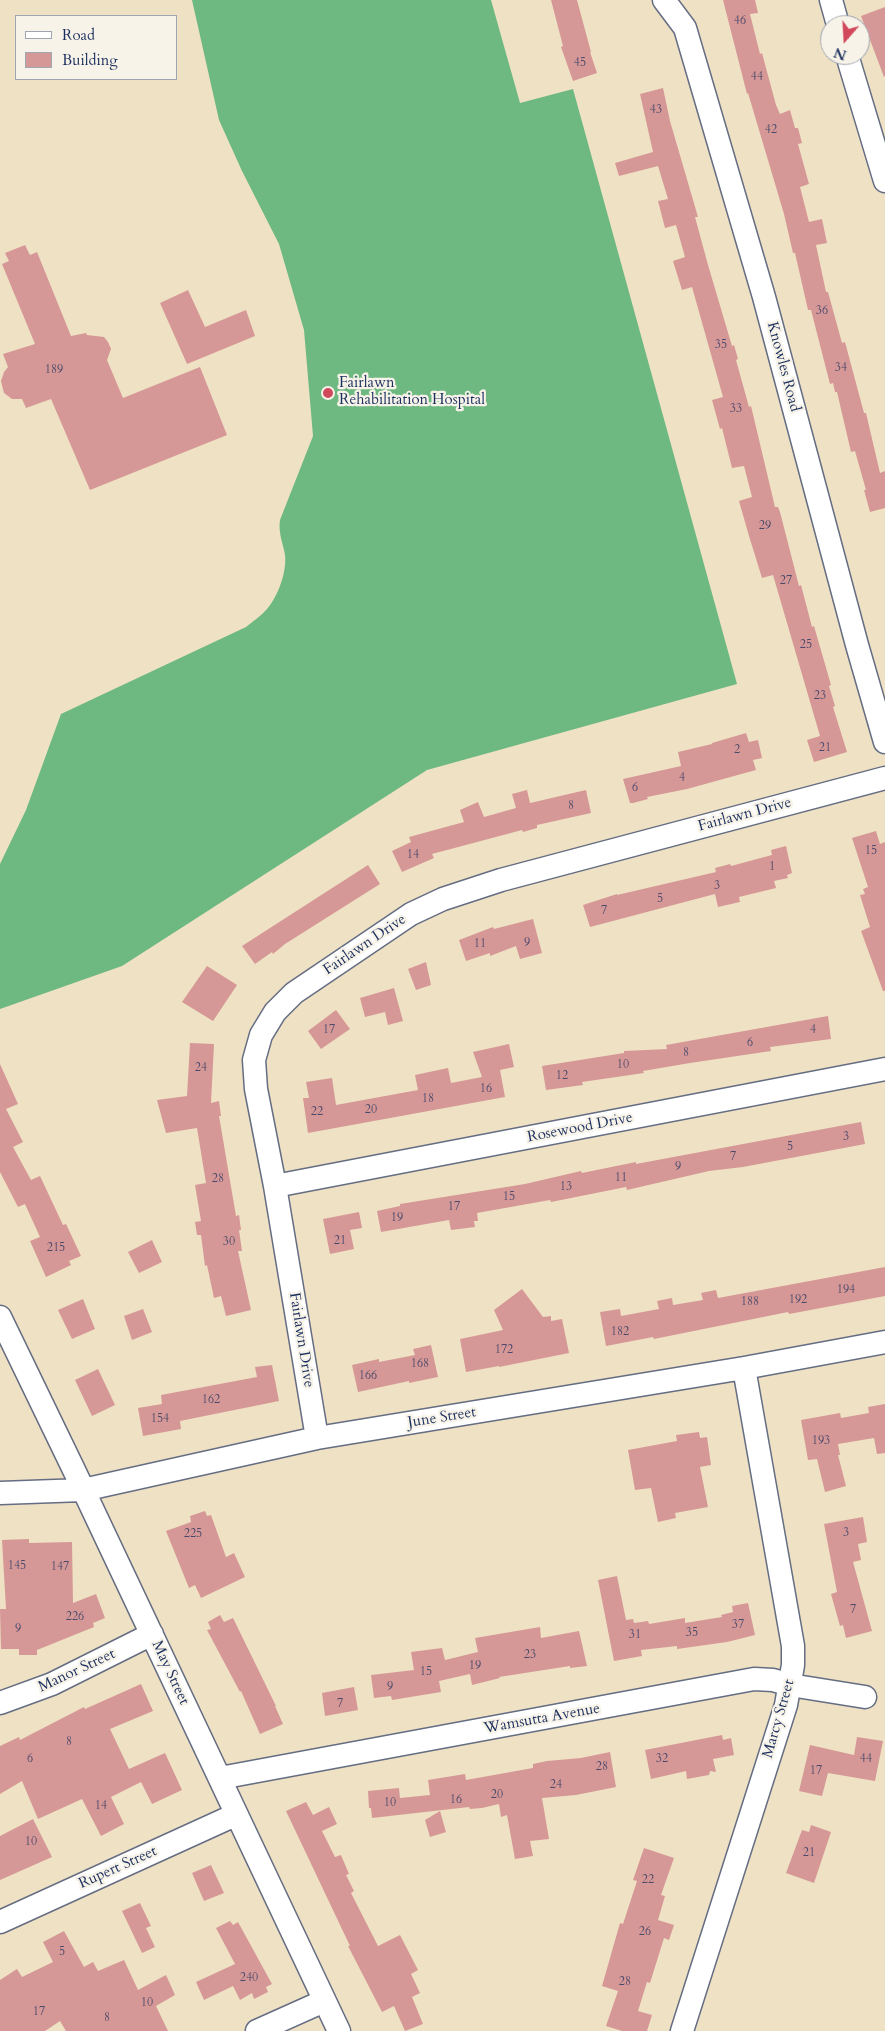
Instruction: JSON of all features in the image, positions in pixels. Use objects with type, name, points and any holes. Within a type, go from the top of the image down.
[{"type":"street","name":"Knowles Road","points":[[664,0],[685,28],[688,37],[764,297],[857,645],[885,742]]},
{"type":"street","points":[[831,0],[835,15]]},
{"type":"street","points":[[850,65],[885,181]]},
{"type":"street","name":"Fairlawn Drive","points":[[317,1438],[275,1186],[256,1089],[254,1060],[261,1035],[275,1012],[294,993],[411,914],[443,899],[501,880],[885,778]]},
{"type":"street","name":"Rosewood Drive","points":[[275,1186],[885,1069]]},
{"type":"street","name":"May Street","points":[[0,1317],[84,1490],[338,2031]]},
{"type":"street","name":"June Street","points":[[0,1493],[84,1490],[317,1438],[744,1368],[885,1342]]},
{"type":"street","name":"Marcy Street","points":[[682,2031],[786,1705],[793,1665],[793,1646],[744,1368]]},
{"type":"street","name":"Manor Street","points":[[0,1703],[52,1684],[152,1634]]},
{"type":"street","name":"Wamsutta Avenue","points":[[220,1778],[660,1698],[746,1680],[773,1680],[790,1685],[865,1697]]},
{"type":"street","name":"Rupert Street","points":[[0,1922],[235,1815]]},
{"type":"street","points":[[258,2031],[324,2001]]},
{"type":"green space","name":"Fairlawn Rehabilitation Hospital","points":[[192,0],[491,0],[520,103],[573,89],[737,684],[427,770],[122,966],[0,1009],[0,864],[26,810],[61,714],[246,627],[267,609],[278,591],[285,569],[280,520],[313,436],[304,330],[279,244],[242,171],[219,120]]},
{"type":"building","points":[[551,0],[577,0],[597,73],[573,81],[561,47],[563,46]]},
{"type":"building","points":[[723,0],[755,0],[758,13],[750,14],[776,105],[780,114],[790,110],[795,128],[798,128],[802,143],[798,144],[809,184],[800,187],[809,222],[822,219],[827,243],[816,245],[826,292],[828,292],[842,343],[845,342],[864,413],[866,413],[880,473],[885,471],[885,508],[870,512],[855,451],[851,452],[837,392],[835,392],[833,383],[830,384],[811,310],[808,310],[795,253],[793,253],[784,214],[747,94]]},
{"type":"building","points":[[885,7],[884,77],[870,40],[870,15],[864,15]]},
{"type":"building","points":[[663,88],[670,121],[698,217],[695,217],[708,265],[732,346],[734,345],[738,359],[736,360],[749,407],[751,406],[775,507],[778,507],[780,512],[799,586],[801,585],[812,627],[814,626],[831,685],[829,686],[835,706],[833,707],[847,752],[814,762],[807,740],[820,736],[773,575],[762,578],[739,501],[752,497],[744,466],[732,468],[722,428],[720,429],[712,400],[723,397],[692,287],[682,290],[673,261],[685,257],[676,225],[665,228],[658,201],[668,199],[658,166],[619,176],[615,163],[653,152],[640,94]]},
{"type":"building","points":[[25,245],[30,255],[37,252],[71,336],[86,333],[87,335],[104,337],[108,342],[111,349],[107,360],[123,398],[200,367],[227,435],[90,490],[51,399],[26,408],[22,399],[12,399],[4,393],[1,381],[8,367],[3,354],[35,344],[2,264],[9,261],[5,253]]},
{"type":"building","points":[[188,290],[205,327],[246,310],[255,336],[187,364],[160,303]]},
{"type":"building","points":[[746,733],[749,742],[758,740],[762,758],[753,760],[756,770],[630,803],[623,779],[681,766],[678,752]]},
{"type":"building","points":[[527,790],[530,803],[586,790],[591,813],[537,825],[537,828],[523,832],[522,830],[432,854],[434,858],[402,872],[392,851],[411,842],[409,837],[464,822],[460,810],[478,802],[484,817],[516,808],[512,794]]},
{"type":"building","points":[[876,831],[880,844],[885,842],[885,991],[883,991],[861,931],[870,927],[860,895],[865,894],[863,889],[868,887],[852,838]]},
{"type":"building","points":[[786,846],[792,873],[787,875],[788,878],[774,881],[776,888],[739,897],[740,902],[718,907],[715,894],[590,927],[583,905],[617,894],[716,872],[715,868],[730,864],[731,866],[772,855],[771,850]]},
{"type":"building","points":[[368,865],[380,884],[255,964],[242,946]]},
{"type":"building","points":[[533,919],[542,953],[520,959],[516,946],[490,956],[490,953],[466,961],[459,940],[493,927],[494,929]]},
{"type":"building","points":[[426,962],[431,985],[416,990],[408,969]]},
{"type":"building","points":[[207,966],[237,985],[213,1021],[182,1002]]},
{"type":"building","points":[[394,988],[403,1021],[388,1025],[385,1012],[365,1017],[360,998]]},
{"type":"building","points":[[336,1010],[350,1029],[321,1049],[308,1031]]},
{"type":"building","points":[[828,1016],[831,1039],[770,1047],[771,1051],[643,1071],[644,1073],[582,1082],[583,1085],[546,1090],[542,1066],[624,1053],[624,1051],[667,1049],[666,1045]]},
{"type":"building","points":[[190,1043],[214,1044],[211,1103],[219,1101],[221,1116],[219,1116],[236,1216],[239,1215],[241,1230],[239,1230],[242,1251],[238,1251],[251,1310],[226,1316],[221,1296],[214,1298],[207,1265],[205,1266],[201,1235],[197,1235],[195,1222],[201,1221],[195,1185],[206,1183],[197,1128],[166,1133],[157,1100],[187,1096]]},
{"type":"building","points":[[509,1044],[514,1067],[500,1070],[505,1097],[308,1133],[303,1098],[309,1098],[306,1082],[332,1078],[336,1105],[418,1090],[415,1075],[448,1068],[451,1083],[482,1077],[473,1052]]},
{"type":"building","points":[[0,1064],[18,1104],[6,1109],[23,1142],[13,1147],[31,1180],[40,1176],[63,1225],[66,1224],[81,1256],[69,1261],[71,1265],[46,1277],[30,1241],[40,1237],[25,1204],[18,1207],[0,1172]]},
{"type":"building","points":[[861,1122],[865,1144],[743,1167],[709,1171],[627,1190],[626,1187],[551,1202],[550,1200],[477,1213],[478,1221],[474,1221],[475,1227],[451,1230],[449,1220],[381,1232],[377,1211],[400,1206],[400,1204],[525,1184],[581,1171],[582,1173],[636,1162],[636,1164]]},
{"type":"building","points":[[359,1212],[362,1228],[350,1230],[354,1249],[330,1254],[323,1219]]},
{"type":"building","points":[[152,1240],[162,1262],[139,1273],[128,1252]]},
{"type":"building","points":[[885,1267],[885,1296],[789,1314],[788,1312],[654,1339],[653,1337],[606,1346],[600,1312],[620,1309],[621,1316],[659,1309],[657,1301],[672,1298],[673,1305],[703,1300],[701,1293],[716,1290],[718,1298]]},
{"type":"building","points":[[522,1289],[543,1317],[551,1316],[551,1321],[562,1319],[569,1353],[466,1372],[460,1339],[503,1330],[494,1310]]},
{"type":"building","points":[[83,1299],[95,1329],[72,1339],[58,1310]]},
{"type":"building","points":[[143,1309],[152,1332],[132,1340],[124,1316]]},
{"type":"building","points":[[431,1345],[438,1377],[358,1392],[352,1365],[379,1359],[379,1362],[415,1355],[413,1349]]},
{"type":"building","points":[[272,1365],[279,1401],[180,1421],[181,1429],[143,1436],[138,1408],[162,1404],[161,1395],[257,1377],[255,1367]]},
{"type":"building","points":[[98,1369],[115,1405],[92,1416],[75,1380]]},
{"type":"building","points":[[885,1404],[885,1453],[877,1454],[874,1438],[838,1444],[840,1455],[838,1455],[846,1486],[825,1492],[817,1459],[808,1460],[801,1420],[840,1413],[841,1418],[869,1413],[868,1407]]},
{"type":"building","points":[[699,1432],[700,1438],[707,1437],[711,1465],[700,1467],[708,1507],[675,1513],[676,1518],[658,1522],[651,1488],[635,1490],[628,1450],[677,1441],[676,1435]]},
{"type":"building","points":[[205,1511],[207,1516],[211,1515],[226,1557],[234,1553],[245,1577],[201,1598],[195,1585],[189,1588],[166,1531],[191,1522],[190,1516]]},
{"type":"building","points":[[863,1517],[867,1542],[858,1544],[861,1560],[853,1562],[872,1631],[846,1638],[843,1625],[840,1626],[831,1594],[837,1592],[824,1524]]},
{"type":"building","points":[[29,1539],[29,1543],[72,1542],[73,1603],[96,1594],[105,1618],[93,1623],[94,1627],[37,1650],[37,1655],[19,1655],[19,1649],[1,1649],[0,1609],[6,1609],[2,1540]]},
{"type":"building","points":[[617,1576],[626,1620],[633,1619],[634,1623],[648,1621],[649,1624],[685,1618],[685,1623],[722,1617],[721,1615],[733,1612],[732,1606],[748,1603],[755,1635],[727,1642],[677,1649],[677,1646],[641,1650],[642,1656],[614,1661],[598,1580]]},
{"type":"building","points":[[220,1615],[224,1622],[233,1618],[283,1724],[260,1734],[241,1691],[207,1630],[211,1629],[208,1622]]},
{"type":"building","points":[[540,1627],[541,1638],[579,1631],[587,1666],[570,1668],[570,1666],[499,1677],[472,1685],[470,1674],[439,1681],[441,1692],[392,1700],[391,1696],[374,1698],[371,1675],[414,1670],[411,1652],[442,1648],[445,1660],[478,1652],[475,1638]]},
{"type":"building","points":[[141,1684],[153,1711],[110,1729],[129,1769],[165,1753],[182,1790],[152,1804],[141,1782],[111,1797],[124,1824],[101,1836],[82,1799],[38,1819],[22,1781],[0,1794],[0,1746],[19,1737],[20,1740],[84,1707],[85,1709]]},
{"type":"building","points":[[354,1687],[358,1710],[325,1716],[322,1693]]},
{"type":"building","points":[[722,1735],[723,1740],[731,1738],[734,1755],[713,1759],[716,1772],[710,1771],[709,1775],[687,1779],[686,1771],[651,1779],[645,1750]]},
{"type":"building","points":[[857,1737],[883,1741],[875,1781],[828,1773],[822,1796],[799,1791],[810,1745],[854,1755]]},
{"type":"building","points":[[610,1752],[616,1787],[576,1795],[542,1798],[549,1839],[530,1841],[533,1856],[515,1859],[507,1815],[501,1817],[499,1804],[482,1808],[470,1809],[469,1807],[372,1818],[371,1808],[369,1808],[368,1791],[399,1788],[400,1798],[430,1795],[428,1780],[465,1774],[466,1780],[533,1768],[533,1764],[547,1761],[581,1758]]},
{"type":"building","points":[[306,1802],[313,1815],[329,1807],[337,1824],[322,1831],[335,1857],[341,1855],[349,1874],[346,1875],[354,1891],[351,1893],[378,1946],[400,1935],[418,1970],[411,1974],[420,1993],[412,1997],[423,2024],[405,2031],[394,2006],[382,2012],[348,1946],[350,1946],[286,1811]]},
{"type":"building","points":[[440,1811],[446,1832],[430,1837],[425,1820]]},
{"type":"building","points":[[33,1819],[52,1857],[0,1880],[0,1836]]},
{"type":"building","points":[[811,1825],[831,1832],[814,1883],[786,1873],[802,1830],[809,1832]]},
{"type":"building","points":[[644,1848],[674,1858],[661,1895],[665,1896],[658,1920],[674,1925],[669,1940],[664,1938],[650,1983],[647,1982],[638,2011],[652,2015],[647,2031],[622,2031],[606,2026],[618,1991],[602,1986],[620,1923],[623,1924],[637,1881],[633,1880]]},
{"type":"building","points":[[211,1865],[224,1893],[204,1901],[192,1873]]},
{"type":"building","points":[[140,1903],[151,1926],[146,1928],[155,1947],[142,1953],[122,1911]]},
{"type":"building","points":[[230,1921],[233,1925],[238,1922],[272,1984],[266,1987],[268,1992],[254,1999],[252,1993],[240,2000],[233,1986],[204,2000],[196,1982],[235,1964],[216,1928]]},
{"type":"building","points":[[64,1931],[84,1967],[93,1962],[98,1971],[124,1960],[138,1990],[166,1975],[175,1995],[156,2006],[168,2031],[66,2031],[60,2021],[45,2031],[0,2031],[0,1980],[17,1969],[22,1977],[53,1962],[43,1942]]},
{"type":"place","name":"Fairlawn Rehabilitation Hospital","points":[[328,393]]}]
